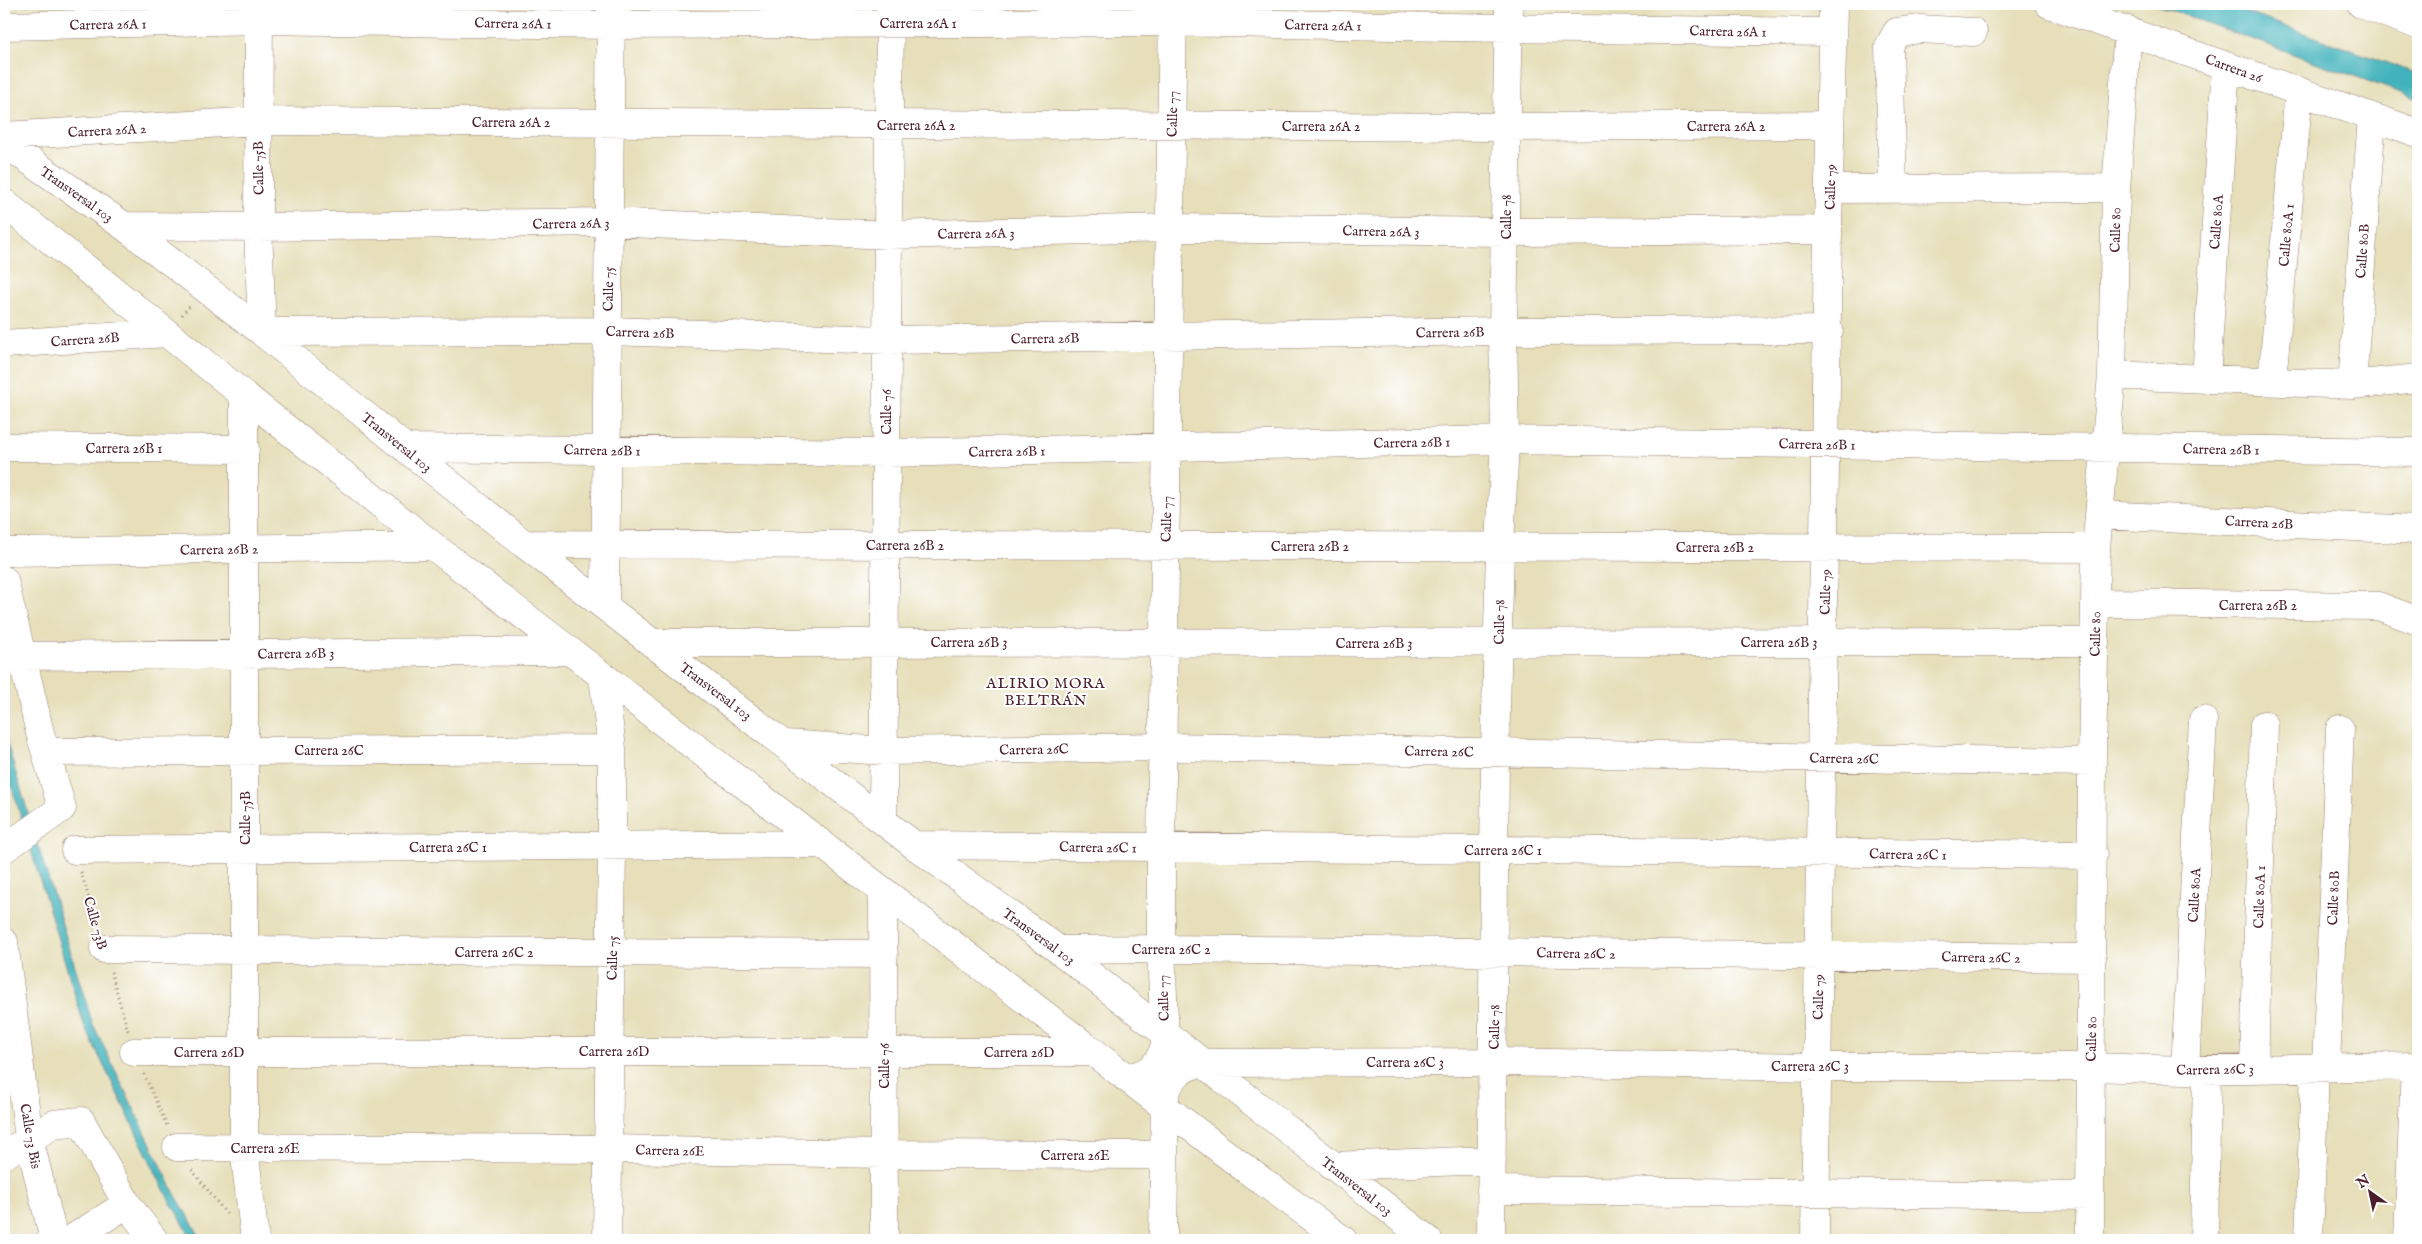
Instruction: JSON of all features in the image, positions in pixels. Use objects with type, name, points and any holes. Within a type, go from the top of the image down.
[{"type":"street","name":"Calle 79","points":[[1814,1240],[1820,757],[1827,444],[1828,230],[1831,189],[1829,126],[1833,4]]},
{"type":"street","name":"Carrera 26","points":[[2049,4],[2128,30],[2418,133]]},
{"type":"street","points":[[2361,4],[2418,25]]},
{"type":"street","name":"Carrera 26A 1","points":[[4,26],[258,12],[611,14],[1173,13],[1508,16],[1832,32]]},
{"type":"street","name":"Calle 75B","points":[[258,12],[258,227],[262,332]]},
{"type":"street","name":"Calle 76","points":[[883,820],[889,13]]},
{"type":"street","name":"Calle 77","points":[[1125,1077],[1144,1074],[1152,1069],[1163,1053],[1164,1033],[1161,948],[1161,847],[1173,13]]},
{"type":"street","name":"Calle 75","points":[[605,605],[611,14]]},
{"type":"street","name":"Calle 78","points":[[1491,1240],[1496,850],[1495,752],[1500,546],[1505,440],[1503,331],[1508,16]]},
{"type":"street","points":[[1893,189],[1889,46],[1897,32],[1920,29],[1973,32]]},
{"type":"street","name":"Calle 80","points":[[2090,1240],[2092,762],[2096,548],[2112,374],[2116,188],[2128,30]]},
{"type":"street","name":"Calle 80A","points":[[2206,379],[2226,65]]},
{"type":"street","name":"Calle 80A 1","points":[[2272,380],[2299,91]]},
{"type":"street","name":"Calle 80B","points":[[2352,385],[2372,117]]},
{"type":"street","name":"Carrera 26A 2","points":[[4,136],[257,121],[1172,126],[1829,126]]},
{"type":"street","name":"Transversal 103","points":[[4,143],[16,161],[124,226],[205,288],[524,544],[786,744],[914,845],[1059,950],[1428,1240]]},
{"type":"street","points":[[1831,189],[2116,188]]},
{"type":"street","points":[[4,202],[244,396],[434,546],[1125,1077],[1343,1240]]},
{"type":"street","name":"Carrera 26A 3","points":[[124,226],[258,227],[609,222],[888,235],[1170,228],[1506,232],[1828,230]]},
{"type":"street","points":[[4,228],[34,226]]},
{"type":"street","name":"Carrera 26B","points":[[262,332],[608,331],[887,340],[1503,331],[1828,330]]},
{"type":"street","name":"Carrera 26B","points":[[4,344],[167,333]]},
{"type":"street","points":[[2112,374],[2352,385],[2418,378]]},
{"type":"street","name":"Calle 75B","points":[[244,396],[246,549],[244,1148],[255,1240]]},
{"type":"street","name":"Carrera 26B 1","points":[[405,448],[886,453],[1505,440],[2418,452]]},
{"type":"street","name":"Carrera 26B 1","points":[[4,447],[245,449]]},
{"type":"street","name":"Carrera 26B","points":[[2099,515],[2418,530]]},
{"type":"street","name":"Carrera 26B 2","points":[[524,544],[2096,548]]},
{"type":"street","name":"Carrera 26B 2","points":[[4,552],[434,546]]},
{"type":"street","points":[[4,580],[46,752],[62,808],[21,837]]},
{"type":"street","name":"Carrera 26B 2","points":[[2095,603],[2378,606],[2418,621]]},
{"type":"street","name":"Carrera 26B 3","points":[[652,643],[2095,642]]},
{"type":"street","name":"Carrera 26B 3","points":[[22,656],[570,651]]},
{"type":"street","name":"Calle 75","points":[[603,676],[612,749],[610,1149],[607,1240]]},
{"type":"street","name":"Calle 80A","points":[[2203,720],[2196,1070],[2204,1240]]},
{"type":"street","name":"Calle 80A 1","points":[[2254,1068],[2264,725]]},
{"type":"street","name":"Calle 80B","points":[[2309,1240],[2321,1067],[2340,729]]},
{"type":"street","name":"Carrera 26C","points":[[786,744],[884,751],[1163,747],[2092,762]]},
{"type":"street","name":"Carrera 26C","points":[[46,752],[612,749]]},
{"type":"street","name":"Carrera 26C 1","points":[[74,850],[822,844]]},
{"type":"street","name":"Carrera 26C 1","points":[[914,845],[2093,855]]},
{"type":"street","name":"Calle 76","points":[[883,892],[884,1240]]},
{"type":"street","name":"Calle 73 Bis","points":[[4,942],[8,1006],[29,1138],[54,1240]]},
{"type":"street","name":"Carrera 26C 2","points":[[1059,950],[1161,948],[2092,958]]},
{"type":"street","name":"Carrera 26C 2","points":[[104,949],[884,954]]},
{"type":"street","name":"Carrera 26D","points":[[134,1052],[1094,1052]]},
{"type":"street","name":"Carrera 26C 3","points":[[1201,1063],[1493,1062],[1817,1066],[2091,1066],[2196,1070],[2417,1066]]},
{"type":"street","points":[[1163,1240],[1165,1094],[1170,1082],[1178,1072],[1188,1066],[1201,1063]]},
{"type":"street","points":[[2408,1240],[2417,1066]]},
{"type":"street","points":[[4,1155],[54,1124],[81,1121],[127,1204],[154,1240]]},
{"type":"street","name":"Carrera 26E","points":[[177,1147],[610,1149],[884,1154],[1163,1155]]},
{"type":"street","points":[[1332,1166],[1492,1160]]},
{"type":"street","points":[[1492,1190],[2090,1196]]},
{"type":"street","points":[[70,1240],[127,1204]]},
{"type":"path","points":[[167,333],[205,288]]},
{"type":"path","name":"Calle 73B","points":[[74,850],[134,1052],[177,1147],[230,1218]]},
{"type":"water","points":[[2154,4],[2223,4],[2418,74],[2418,99]]},
{"type":"water","points":[[4,734],[92,1022],[175,1194],[202,1240],[193,1240],[168,1198],[84,1025],[4,761]]},
{"type":"district","name":"ALIRIO MORA BELTRÁN","points":[[1046,692]]}]
